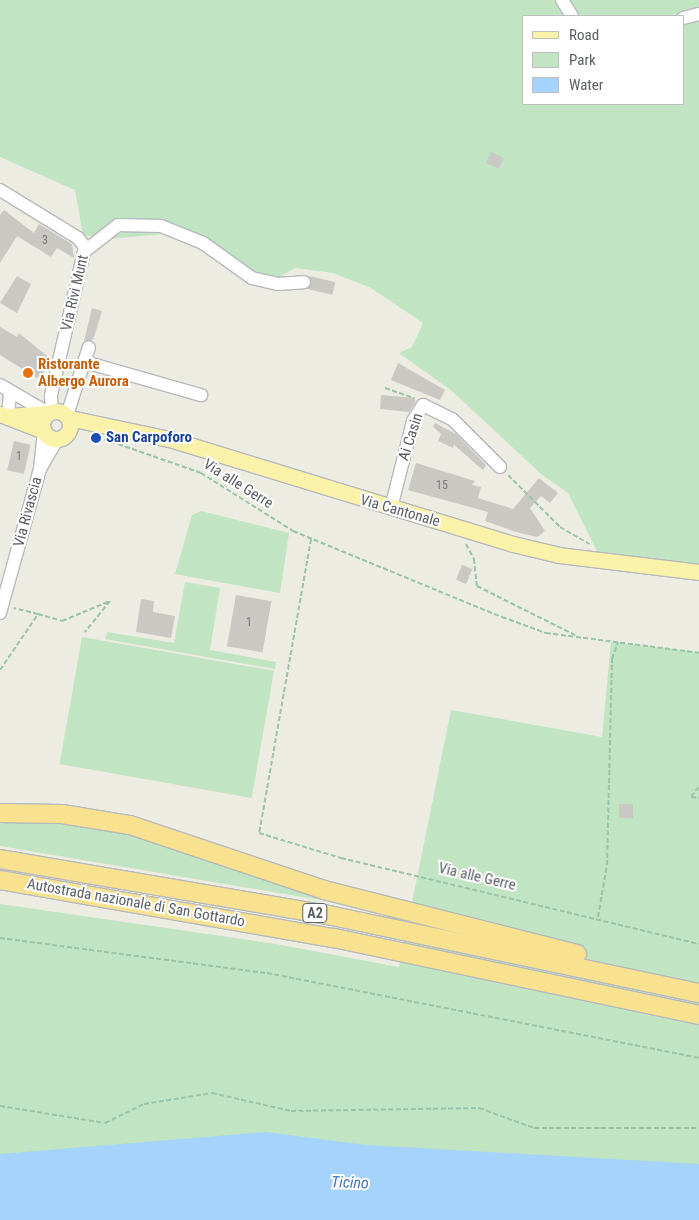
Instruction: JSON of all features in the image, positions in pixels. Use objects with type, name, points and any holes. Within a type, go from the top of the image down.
[{"type":"highway","points":[[0,813],[62,814],[136,826],[324,890],[612,963],[629,977]]},
{"type":"highway","name":"A2","points":[[0,859],[328,915],[699,993]]},
{"type":"highway","name":"Autostrada nazionale di San Gottardo","points":[[0,880],[271,926],[699,1015]]},
{"type":"main road","name":"Via Cantonale","points":[[4,415],[59,414],[104,429],[173,440],[391,508],[559,555],[699,572]]},
{"type":"main road","points":[[56,434],[59,414]]},
{"type":"main road","points":[[56,434],[59,414]]},
{"type":"main road","name":"Via Cantonale","points":[[4,415],[56,434],[104,429]]},
{"type":"street","points":[[562,0],[571,15]]},
{"type":"street","points":[[684,18],[699,14]]},
{"type":"street","name":"Via Rivi Munt","points":[[0,190],[78,238],[85,251],[51,396],[59,414]]},
{"type":"street","points":[[85,251],[118,225],[161,226],[203,243],[252,278],[278,284],[304,282]]},
{"type":"street","points":[[4,415],[5,388],[59,414],[85,362],[89,347]]},
{"type":"street","points":[[85,362],[200,395]]},
{"type":"street","name":"Ai Casin","points":[[391,508],[413,421],[424,405],[452,419],[500,467]]},
{"type":"street","name":"Via Rivascia","points":[[1,609],[40,469],[56,434]]},
{"type":"path","points":[[385,388],[424,405]]},
{"type":"path","name":"Via alle Gerre","points":[[104,429],[104,441],[110,444],[201,473],[311,539],[502,618],[546,633],[699,653]]},
{"type":"path","points":[[500,467],[560,527],[594,546]]},
{"type":"path","points":[[456,527],[474,559],[477,586],[579,637]]},
{"type":"path","name":"Via alle Gerre","points":[[311,539],[258,824],[259,833],[341,858],[598,917],[699,944]]},
{"type":"path","points":[[1,609],[38,614],[62,621],[110,601],[85,632]]},
{"type":"path","points":[[0,670],[38,614]]},
{"type":"path","points":[[598,917],[606,877],[612,658],[618,642]]},
{"type":"path","points":[[699,787],[691,797],[699,798]]},
{"type":"path","points":[[0,938],[267,973],[699,1058]]},
{"type":"path","points":[[0,1106],[105,1123],[144,1104],[212,1093],[291,1111],[479,1108],[534,1128],[699,1128]]},
{"type":"green space","points":[[0,0],[699,0],[699,572],[602,561],[568,493],[541,474],[452,391],[399,353],[412,347],[423,323],[371,288],[333,273],[295,268],[269,283],[185,232],[108,239],[83,235],[75,190],[0,157]]},
{"type":"green space","points":[[201,511],[289,533],[280,593],[175,574],[192,515]]},
{"type":"green space","points":[[185,582],[220,588],[210,650],[276,662],[275,669],[105,639],[107,632],[174,643]]},
{"type":"green space","points":[[82,637],[274,671],[252,798],[60,764]]},
{"type":"green space","points":[[611,642],[699,652],[699,1220],[0,1220],[0,904],[276,944],[399,967],[451,710],[602,737]]},
{"type":"green space","points":[[0,818],[99,823],[332,902],[0,846]]},
{"type":"water","name":"Ticino","points":[[266,1132],[366,1145],[699,1164],[699,1220],[0,1220],[0,1154]]},
{"type":"building","points":[[491,152],[504,158],[499,169],[486,163]]},
{"type":"building","points":[[4,210],[34,233],[39,224],[72,244],[74,258],[57,248],[51,257],[17,236],[0,263],[0,215]]},
{"type":"building","points":[[17,276],[31,284],[17,313],[0,303]]},
{"type":"building","points":[[309,276],[335,282],[332,295],[306,289]]},
{"type":"building","points":[[92,308],[102,311],[93,340],[84,341]]},
{"type":"building","points":[[0,327],[17,337],[19,333],[47,356],[51,361],[41,376],[37,378],[0,355]]},
{"type":"building","points":[[398,363],[445,390],[440,400],[391,380]]},
{"type":"building","points":[[381,395],[415,398],[415,403],[409,412],[380,409]]},
{"type":"building","points":[[435,423],[456,434],[486,465],[483,470],[454,445],[453,448],[438,441],[441,434],[433,427]]},
{"type":"building","points":[[14,441],[31,445],[24,474],[7,470]]},
{"type":"building","points":[[416,463],[475,481],[472,485],[481,487],[478,498],[513,509],[539,478],[558,493],[550,503],[541,496],[530,508],[545,531],[537,537],[516,532],[485,521],[488,512],[408,490]]},
{"type":"building","points":[[462,565],[472,569],[466,584],[456,580]]},
{"type":"building","points":[[236,595],[271,601],[262,652],[227,646]]},
{"type":"building","points":[[141,599],[154,601],[153,612],[175,616],[171,638],[136,632]]},
{"type":"building","points":[[619,804],[633,804],[633,818],[619,818]]},
{"type":"place","name":"Ristorante Albergo Aurora","points":[[28,373]]},
{"type":"place","name":"San Carpoforo","points":[[96,438]]}]
